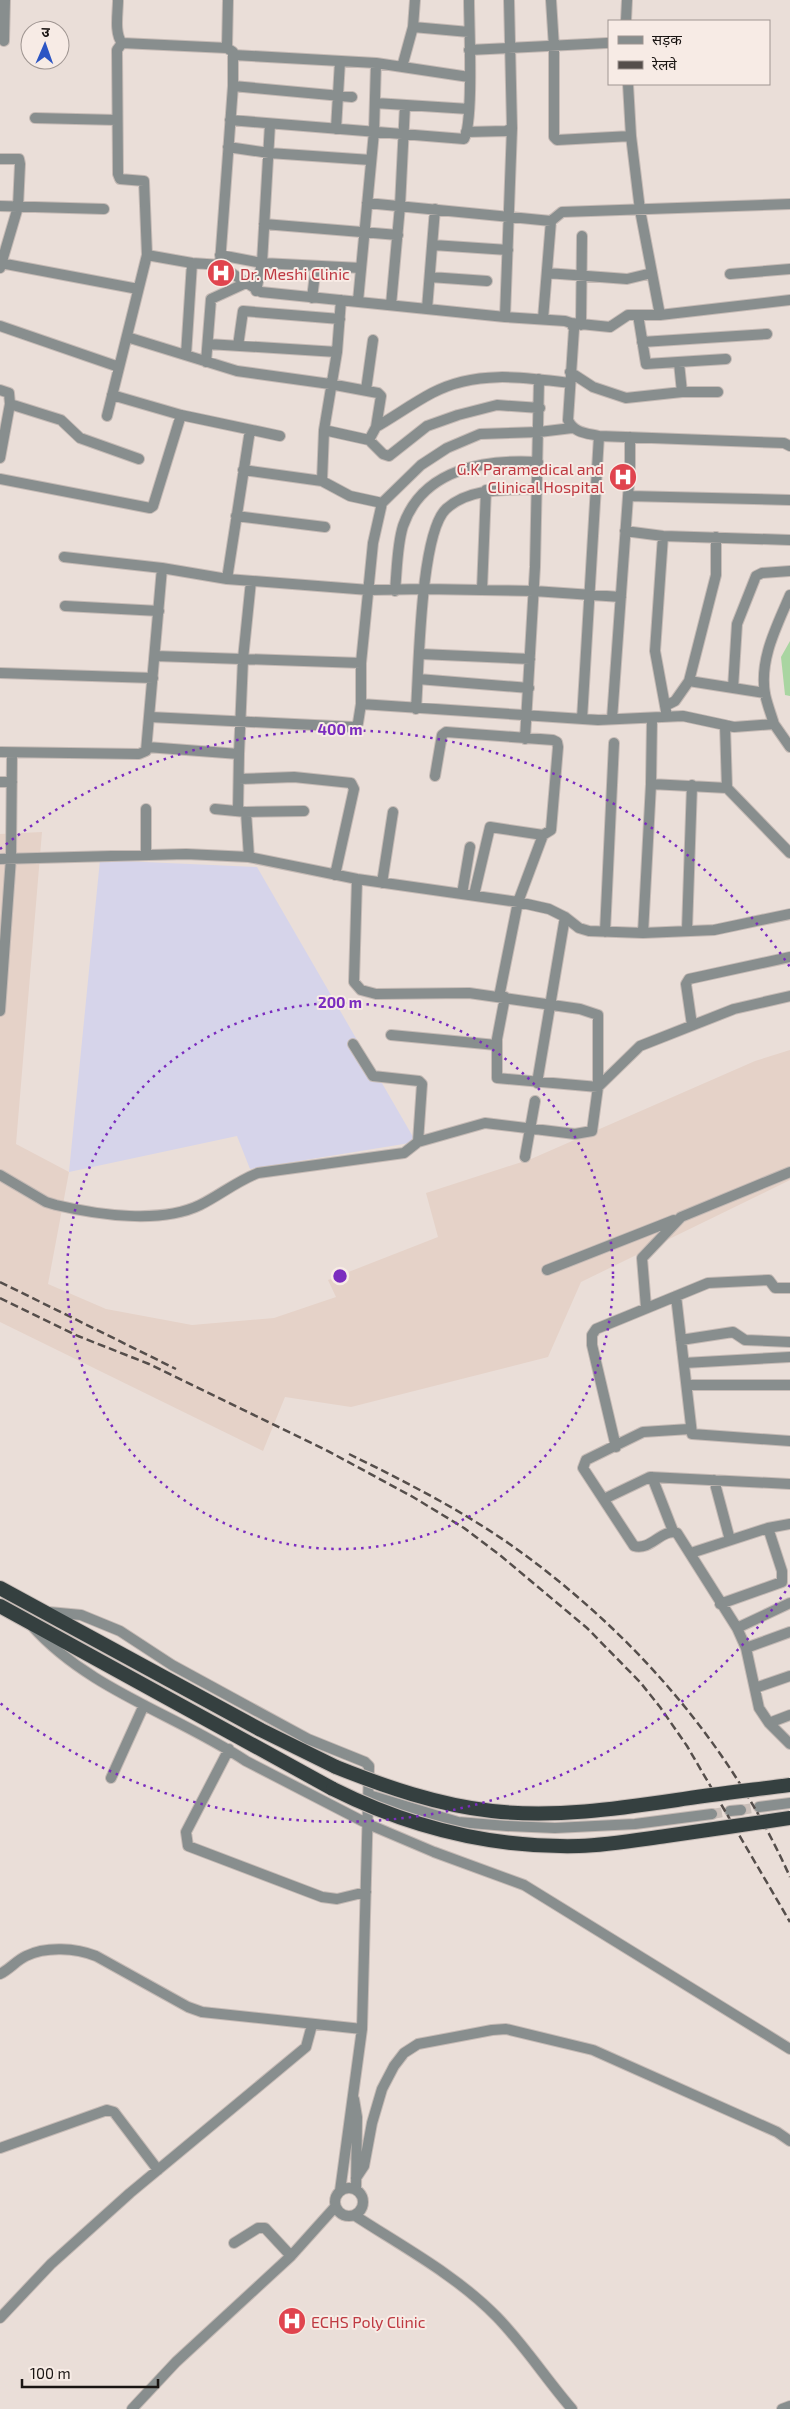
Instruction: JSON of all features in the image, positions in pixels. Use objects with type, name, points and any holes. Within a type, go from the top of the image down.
[{"type":"highway","points":[[0,1588],[261,1730],[336,1767],[372,1781],[458,1806],[528,1814],[615,1810],[790,1785]]},
{"type":"highway","points":[[0,1606],[333,1789],[385,1814],[443,1832],[511,1844],[580,1846],[790,1818]]},
{"type":"street","points":[[4,41],[5,0]]},
{"type":"street","points":[[118,0],[118,32],[122,43]]},
{"type":"street","points":[[220,260],[234,86],[230,51],[228,0]]},
{"type":"street","points":[[402,67],[413,27],[415,0]]},
{"type":"street","points":[[230,120],[461,140],[466,132],[469,109],[470,0]]},
{"type":"street","points":[[505,317],[512,128],[509,0]]},
{"type":"street","points":[[552,0],[554,48],[553,132],[555,139],[631,136]]},
{"type":"street","points":[[626,20],[627,0]]},
{"type":"street","points":[[413,27],[469,32]]},
{"type":"street","points":[[122,43],[376,63],[470,77]]},
{"type":"street","points":[[107,416],[147,255],[145,182],[141,179],[122,179],[118,176],[116,50],[122,43]]},
{"type":"street","points":[[469,50],[554,48],[607,43]]},
{"type":"street","points":[[336,129],[340,60]]},
{"type":"street","points":[[358,301],[374,132],[376,63]]},
{"type":"street","points":[[628,85],[631,136],[640,210],[660,316]]},
{"type":"street","points":[[234,86],[352,97]]},
{"type":"street","points":[[375,103],[469,109]]},
{"type":"street","points":[[391,304],[400,206],[405,105]]},
{"type":"street","points":[[35,118],[117,120]]},
{"type":"street","points":[[256,291],[262,263],[270,124]]},
{"type":"street","points":[[466,132],[506,131],[512,128]]},
{"type":"street","points":[[228,148],[269,153],[371,160]]},
{"type":"street","points":[[0,160],[19,159],[18,207],[1,264],[138,289]]},
{"type":"street","points":[[367,203],[551,221],[562,212],[790,204]]},
{"type":"street","points":[[0,206],[104,209]]},
{"type":"street","points":[[427,308],[435,209]]},
{"type":"street","points":[[543,319],[551,221]]},
{"type":"street","points":[[264,224],[364,233],[398,234]]},
{"type":"street","points":[[572,428],[568,420],[570,377],[574,329],[582,276],[582,236]]},
{"type":"street","points":[[433,245],[508,250]]},
{"type":"street","points":[[147,255],[192,263],[220,260],[361,268]]},
{"type":"street","points":[[220,260],[256,291],[610,327],[626,316],[660,316],[790,300]]},
{"type":"street","points":[[186,355],[192,263]]},
{"type":"street","points":[[312,298],[316,266]]},
{"type":"street","points":[[730,274],[790,269]]},
{"type":"street","points":[[547,274],[627,279],[652,273]]},
{"type":"street","points":[[430,277],[486,281]]},
{"type":"street","points":[[206,362],[212,299],[246,283]]},
{"type":"street","points":[[322,481],[324,430],[330,384],[337,352],[341,300]]},
{"type":"street","points":[[238,346],[243,311],[340,319]]},
{"type":"street","points":[[638,315],[646,364],[726,359]]},
{"type":"street","points":[[0,326],[119,367]]},
{"type":"street","points":[[642,342],[767,334]]},
{"type":"street","points":[[126,337],[237,371],[378,393],[381,396],[376,427],[369,440]]},
{"type":"street","points":[[366,390],[373,340]]},
{"type":"street","points":[[208,344],[337,352]]},
{"type":"street","points":[[679,363],[682,392]]},
{"type":"street","points":[[376,427],[433,392],[461,383],[487,378],[515,377],[539,379],[570,377],[626,398],[682,392],[718,392]]},
{"type":"street","points":[[525,739],[534,591],[540,408],[539,379]]},
{"type":"street","points":[[0,390],[9,393],[10,404],[0,458]]},
{"type":"street","points":[[112,395],[181,415],[280,436]]},
{"type":"street","points":[[10,404],[61,420],[80,438],[139,459]]},
{"type":"street","points":[[324,430],[369,440],[383,454],[389,456],[427,426],[458,415],[497,405],[540,408]]},
{"type":"street","points":[[0,479],[150,508],[153,506],[181,415]]},
{"type":"street","points":[[150,717],[241,723],[355,727],[358,723],[361,704],[361,663],[373,543],[382,503],[421,465],[447,448],[480,434],[539,432],[572,428],[599,436],[784,442],[790,446]]},
{"type":"street","points":[[227,580],[250,430]]},
{"type":"street","points":[[582,719],[599,436]]},
{"type":"street","points":[[612,719],[628,496],[630,437]]},
{"type":"street","points":[[395,591],[403,527],[418,499],[439,480],[466,467],[506,460],[538,462]]},
{"type":"street","points":[[243,470],[322,481],[350,496],[382,503]]},
{"type":"street","points":[[416,708],[425,589],[431,541],[442,515],[453,504],[486,490],[537,489]]},
{"type":"street","points":[[482,590],[486,490]]},
{"type":"street","points":[[628,496],[790,500]]},
{"type":"street","points":[[236,516],[325,527]]},
{"type":"street","points":[[625,532],[663,536],[790,540]]},
{"type":"street","points":[[663,536],[656,651],[667,717]]},
{"type":"street","points":[[665,706],[675,701],[689,682],[716,575],[716,537]]},
{"type":"street","points":[[64,557],[162,568],[227,580],[369,590],[534,591],[621,596]]},
{"type":"street","points":[[0,752],[139,754],[148,748],[162,568]]},
{"type":"street","points":[[733,688],[737,624],[756,576],[762,573],[790,571]]},
{"type":"street","points":[[249,857],[242,811],[239,754],[242,659],[251,581]]},
{"type":"street","points":[[790,595],[771,639],[766,660],[765,693],[774,724],[790,746]]},
{"type":"street","points":[[65,606],[159,611]]},
{"type":"street","points":[[420,654],[530,659]]},
{"type":"street","points":[[155,656],[361,663]]},
{"type":"street","points":[[0,673],[153,678]]},
{"type":"street","points":[[418,679],[529,688]]},
{"type":"street","points":[[689,682],[765,693]]},
{"type":"street","points":[[361,704],[582,719],[683,716],[734,727],[774,724]]},
{"type":"street","points":[[643,933],[651,784],[652,718]]},
{"type":"street","points":[[725,725],[727,788]]},
{"type":"street","points":[[435,776],[442,735],[446,732],[553,740],[557,742],[552,830],[543,835],[490,827],[474,895]]},
{"type":"street","points":[[605,932],[614,743]]},
{"type":"street","points":[[148,748],[239,754]]},
{"type":"street","points":[[0,1011],[11,858],[12,753]]},
{"type":"street","points":[[239,779],[294,777],[351,784],[354,789],[335,875]]},
{"type":"street","points":[[0,782],[12,782]]},
{"type":"street","points":[[651,784],[727,788],[790,854]]},
{"type":"street","points":[[686,930],[692,785]]},
{"type":"street","points":[[215,809],[304,811]]},
{"type":"street","points":[[146,810],[146,855]]},
{"type":"street","points":[[382,882],[393,812]]},
{"type":"street","points":[[543,835],[518,902],[496,1045],[497,1078],[598,1088],[640,1046],[734,1009],[790,996]]},
{"type":"street","points":[[462,894],[470,847]]},
{"type":"street","points":[[0,859],[186,854],[249,857],[357,879],[518,902],[549,909],[584,930],[605,932],[643,933],[714,930],[790,914]]},
{"type":"street","points":[[0,1175],[46,1202],[56,1205],[156,1217],[199,1205],[258,1173],[398,1155],[410,1150],[418,1142],[478,1124],[575,1134],[591,1132],[598,1088],[598,1015],[580,1009],[502,997],[469,994],[376,994],[357,987],[354,976],[357,879]]},
{"type":"street","points":[[537,1083],[565,917]]},
{"type":"street","points":[[692,1026],[686,984],[688,979],[790,957]]},
{"type":"street","points":[[391,1035],[496,1045]]},
{"type":"street","points":[[354,1044],[373,1076],[421,1082],[418,1142]]},
{"type":"street","points":[[525,1157],[535,1101]]},
{"type":"street","points":[[546,1270],[790,1172]]},
{"type":"street","points":[[646,1307],[642,1258],[681,1217]]},
{"type":"street","points":[[616,1446],[592,1345],[592,1335],[596,1329],[646,1307],[712,1282],[769,1280],[775,1288],[790,1288]]},
{"type":"street","points":[[676,1296],[687,1385],[690,1429],[695,1436],[790,1441]]},
{"type":"street","points":[[682,1340],[732,1332],[745,1340],[790,1342]]},
{"type":"street","points":[[684,1363],[790,1357]]},
{"type":"street","points":[[687,1385],[790,1385]]},
{"type":"street","points":[[674,1531],[648,1546],[634,1546],[585,1471],[583,1464],[586,1460],[648,1431],[690,1429]]},
{"type":"street","points":[[604,1499],[644,1479],[652,1478],[790,1484]]},
{"type":"street","points":[[652,1478],[674,1531],[691,1553],[720,1604],[737,1628],[746,1648],[759,1708],[768,1722],[790,1744]]},
{"type":"street","points":[[714,1480],[730,1540]]},
{"type":"street","points":[[691,1553],[768,1528],[790,1524]]},
{"type":"street","points":[[720,1604],[782,1582],[782,1572],[768,1528]]},
{"type":"street","points":[[737,1628],[790,1604]]},
{"type":"street","points":[[43,1612],[81,1615],[120,1631],[172,1665],[308,1739],[365,1762],[370,1770],[362,2029],[340,2191],[335,2206],[291,2256],[200,2338],[132,2409]]},
{"type":"street","points":[[27,1621],[47,1643],[84,1670],[144,1705],[229,1749],[246,1761],[368,1824],[434,1852],[524,1885],[790,2049]]},
{"type":"street","points":[[746,1648],[790,1632]]},
{"type":"street","points":[[755,1688],[790,1676]]},
{"type":"street","points":[[111,1778],[144,1705]]},
{"type":"street","points":[[768,1722],[790,1715]]},
{"type":"street","points":[[229,1749],[186,1832],[188,1846],[332,1899],[366,1892]]},
{"type":"street","points":[[369,1795],[458,1822],[507,1826],[555,1828],[635,1824],[712,1814]]},
{"type":"street","points":[[759,1808],[790,1803]]},
{"type":"street","points":[[0,1974],[26,1956],[35,1953],[81,1950],[96,1956],[188,2007],[202,2012],[362,2029]]},
{"type":"street","points":[[0,2318],[51,2264],[158,2170],[306,2047],[312,2025]]},
{"type":"street","points":[[356,2178],[364,2166],[368,2141],[382,2089],[394,2066],[404,2053],[418,2044],[492,2030],[506,2030],[593,2050],[759,2124],[790,2142]]},
{"type":"street","points":[[354,2098],[356,2112],[356,2190]]},
{"type":"street","points":[[0,2148],[107,2110],[114,2112],[158,2170]]},
{"type":"street","points":[[340,2191],[346,2188],[356,2190],[362,2196],[363,2205],[354,2215]]},
{"type":"street","points":[[335,2206],[341,2214],[354,2215],[438,2269],[472,2294],[497,2317],[527,2350],[572,2409]]},
{"type":"street","points":[[234,2243],[258,2228],[265,2228],[291,2256]]},
{"type":"street","points":[[782,2409],[790,2406]]},
{"type":"shaded area","points":[[42,832],[16,1144],[69,1172],[48,1284],[106,1309],[192,1325],[274,1318],[336,1297],[328,1280],[438,1237],[426,1193],[531,1159],[755,1061],[790,1050],[790,1180],[581,1282],[548,1357],[351,1407],[285,1397],[263,1451],[0,1322],[0,834]]},
{"type":"shaded area","points":[[100,860],[257,867],[416,1142],[250,1169],[237,1136],[69,1172]]},
{"type":"green space","points":[[790,641],[790,696],[785,695],[781,657]]},
{"type":"tunnel","points":[[741,1810],[759,1807]]},
{"type":"tunnel","points":[[712,1814],[730,1811]]},
{"type":"railway","points":[[0,1282],[176,1369]]},
{"type":"railway","points":[[0,1298],[78,1336],[149,1364],[326,1450],[413,1497],[464,1528],[501,1556],[587,1628],[640,1682],[660,1707],[687,1746],[790,1922]]},
{"type":"railway","points":[[349,1454],[432,1496],[492,1532],[555,1578],[597,1614],[636,1652],[707,1735],[738,1781],[766,1828],[790,1877]]},
{"type":"place","name":"Dr. Meshi Clinic","points":[[221,273]]},
{"type":"place","name":"G.K Paramedical and Clinical Hospital","points":[[623,477]]},
{"type":"place","name":"ECHS Poly Clinic","points":[[292,2321]]}]
